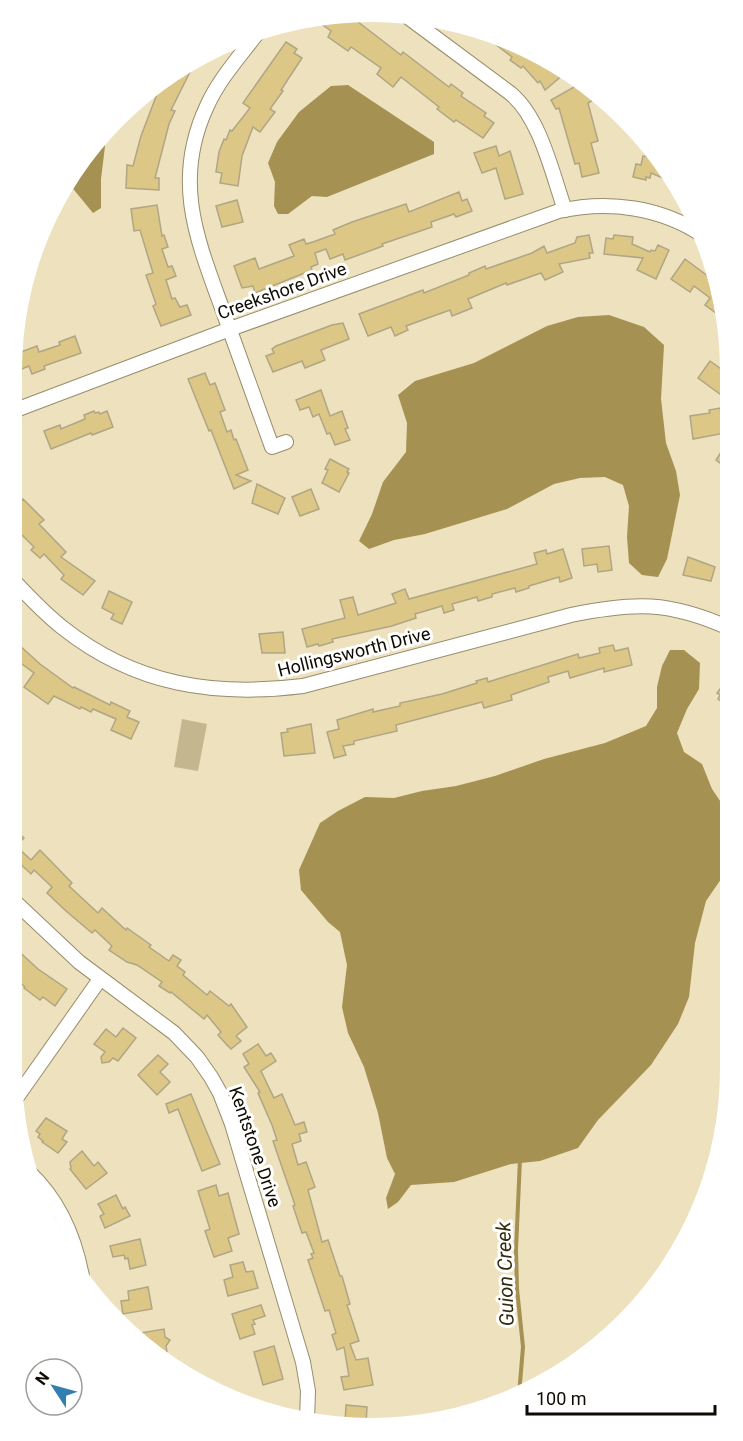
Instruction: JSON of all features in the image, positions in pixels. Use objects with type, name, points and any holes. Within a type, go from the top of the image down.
[{"type":"street","points":[[419,25],[524,106],[535,125],[565,210]]},
{"type":"street","points":[[248,45],[219,84],[207,105],[196,134],[189,171],[189,195],[196,237],[272,447],[286,442]]},
{"type":"street","name":"Creekshore Drive","points":[[22,408],[544,215],[593,206],[636,208],[672,219],[690,229]]},
{"type":"street","name":"Hollingsworth Drive","points":[[22,589],[62,627],[112,659],[178,683],[233,691],[262,691],[303,686],[560,618],[614,607],[648,606],[679,610],[720,624]]},
{"type":"street","name":"Kentstone Drive","points":[[22,909],[64,949],[100,979],[163,1023],[202,1064],[220,1093],[232,1124],[303,1362],[308,1391],[307,1413]]},
{"type":"street","points":[[23,1089],[100,979]]},
{"type":"street","points":[[43,1187],[65,1221],[79,1260]]},
{"type":"shaded area","points":[[348,85],[434,142],[434,154],[327,197],[312,196],[288,214],[278,214],[274,206],[275,182],[268,163],[277,142],[299,112],[331,86]]},
{"type":"shaded area","points":[[105,146],[101,179],[101,208],[93,213],[74,190]]},
{"type":"shaded area","points":[[609,315],[644,327],[664,345],[661,399],[666,443],[676,471],[680,495],[667,559],[658,577],[642,575],[629,563],[627,537],[629,506],[623,485],[605,477],[580,478],[554,484],[507,509],[369,549],[359,541],[372,514],[383,482],[406,452],[407,423],[398,395],[415,381],[474,363],[547,326],[578,317]]},
{"type":"shaded area","points":[[670,650],[684,650],[700,663],[699,689],[677,733],[684,752],[702,764],[712,789],[720,801],[720,881],[706,901],[695,943],[689,997],[678,1024],[651,1065],[598,1120],[578,1148],[540,1161],[511,1164],[454,1182],[411,1185],[398,1202],[388,1209],[386,1198],[395,1174],[387,1158],[378,1113],[364,1067],[348,1033],[342,1007],[347,965],[340,932],[328,922],[301,890],[299,870],[320,823],[365,797],[394,798],[456,786],[605,743],[646,726],[657,708],[657,687],[662,666]]},
{"type":"shaded area","points":[[182,719],[207,724],[198,771],[174,767]]},
{"type":"building","points":[[359,23],[401,55],[403,52],[449,87],[451,84],[463,93],[461,96],[486,113],[484,116],[494,123],[483,138],[456,120],[454,122],[401,77],[393,87],[377,74],[381,68],[351,47],[348,51],[328,37],[331,31],[323,25]]},
{"type":"building","points":[[286,42],[297,49],[294,53],[302,58],[270,109],[275,112],[260,132],[253,127],[242,156],[238,186],[220,183],[222,173],[216,172],[224,139],[226,140],[230,130],[232,131],[250,108],[243,103]]},
{"type":"building","points":[[498,46],[526,58],[560,78],[545,90],[540,81],[538,83],[523,66],[521,68],[510,60],[512,57]]},
{"type":"building","points":[[189,74],[171,110],[175,111],[169,124],[155,178],[159,178],[159,190],[126,188],[127,165],[133,166],[141,136],[156,98]]},
{"type":"building","points":[[573,87],[592,101],[588,103],[598,141],[591,143],[599,173],[582,177],[579,163],[575,164],[559,108],[556,109],[551,100]]},
{"type":"building","points":[[496,146],[499,156],[510,151],[523,194],[505,199],[496,168],[482,173],[474,153]]},
{"type":"building","points":[[643,156],[646,157],[662,177],[651,173],[650,178],[646,177],[646,180],[633,177],[636,164],[641,165]]},
{"type":"building","points":[[459,192],[462,201],[467,199],[472,211],[431,222],[432,227],[382,244],[383,246],[345,260],[343,254],[330,259],[326,249],[315,253],[318,264],[311,267],[312,270],[255,293],[253,286],[242,288],[234,266],[255,258],[259,269],[294,256],[289,245],[304,239],[306,244],[313,242],[335,234],[333,230],[352,222],[406,204],[409,212]]},
{"type":"building","points":[[237,200],[243,222],[222,227],[216,206]]},
{"type":"building","points":[[157,205],[162,236],[164,235],[168,247],[162,249],[168,267],[172,266],[176,276],[166,280],[172,299],[175,298],[180,307],[187,305],[191,315],[161,326],[153,306],[156,304],[146,275],[153,273],[140,230],[134,231],[131,209]]},
{"type":"building","points":[[589,235],[593,253],[589,253],[590,258],[559,264],[563,272],[545,280],[541,273],[507,285],[506,283],[468,299],[472,308],[452,316],[450,310],[406,326],[408,330],[395,336],[391,327],[368,336],[359,314],[423,290],[424,293],[485,266],[486,269],[532,253],[544,246],[547,253],[575,243],[577,237]]},
{"type":"building","points":[[614,235],[633,237],[632,244],[650,252],[655,251],[658,245],[669,250],[656,279],[637,270],[643,258],[604,254],[606,238],[613,239]]},
{"type":"building","points":[[685,259],[707,276],[716,313],[705,305],[710,298],[694,286],[690,292],[671,279]]},
{"type":"building","points":[[343,323],[349,339],[321,350],[325,360],[305,368],[302,361],[273,372],[266,356],[274,353],[272,349],[276,346]]},
{"type":"building","points":[[75,336],[81,353],[44,366],[45,369],[32,374],[29,366],[22,369],[23,351],[37,346],[39,352],[60,345],[59,342]]},
{"type":"building","points":[[710,361],[720,368],[720,394],[698,378]]},
{"type":"building","points":[[205,373],[210,385],[215,383],[225,410],[220,412],[227,432],[231,430],[234,440],[236,439],[248,470],[236,475],[251,481],[234,489],[188,379]]},
{"type":"building","points":[[321,390],[330,416],[342,411],[348,428],[345,429],[350,440],[335,445],[330,433],[327,434],[319,414],[313,417],[309,407],[300,410],[296,400]]},
{"type":"building","points":[[720,408],[720,434],[693,439],[690,416],[710,413],[709,410]]},
{"type":"building","points":[[94,411],[100,414],[107,411],[113,427],[51,449],[44,431],[60,425],[61,429],[85,419],[84,415]]},
{"type":"building","points":[[330,459],[349,469],[339,492],[322,483]]},
{"type":"building","points":[[257,484],[285,498],[278,514],[252,503]]},
{"type":"building","points":[[311,489],[319,509],[300,516],[292,497]]},
{"type":"building","points":[[22,500],[44,520],[39,524],[66,552],[61,557],[95,581],[83,595],[61,579],[64,575],[44,554],[40,558],[31,550],[34,547],[22,535]]},
{"type":"building","points":[[609,546],[612,570],[598,572],[597,564],[584,566],[582,549]]},
{"type":"building","points":[[563,549],[572,578],[560,582],[559,577],[516,592],[515,588],[492,594],[492,597],[478,601],[477,597],[452,604],[454,610],[444,613],[442,606],[415,614],[416,618],[392,626],[332,639],[333,642],[319,646],[318,644],[307,647],[302,629],[345,618],[340,600],[353,597],[358,615],[396,603],[392,594],[405,589],[409,599],[537,564],[534,553],[546,550],[547,554]]},
{"type":"building","points":[[688,557],[715,567],[711,581],[683,575]]},
{"type":"building","points":[[109,591],[132,602],[122,624],[111,619],[114,614],[102,608]]},
{"type":"building","points":[[283,632],[285,653],[262,653],[259,634]]},
{"type":"building","points":[[613,645],[615,651],[628,648],[632,665],[604,672],[604,668],[570,678],[568,671],[548,677],[549,682],[511,695],[512,700],[484,708],[482,702],[396,725],[397,731],[354,741],[354,744],[343,746],[346,755],[334,758],[327,732],[339,729],[337,720],[373,709],[373,712],[400,706],[400,703],[442,694],[487,678],[488,682],[578,654],[579,658],[600,653],[599,648]]},
{"type":"building","points":[[22,648],[73,688],[110,705],[111,702],[130,711],[127,717],[139,722],[131,739],[111,730],[116,719],[93,709],[91,712],[81,707],[80,709],[54,696],[48,704],[24,687],[34,673],[22,664]]},
{"type":"building","points":[[311,724],[315,753],[284,756],[281,733],[288,732],[287,729]]},
{"type":"building","points":[[40,850],[72,883],[69,886],[98,913],[102,908],[126,930],[127,928],[151,945],[149,947],[169,961],[173,955],[181,960],[177,966],[185,972],[183,975],[207,995],[210,991],[229,1006],[231,1004],[247,1027],[236,1036],[241,1041],[231,1049],[218,1035],[221,1032],[207,1015],[204,1019],[171,992],[159,986],[162,982],[109,950],[112,946],[95,930],[92,933],[47,893],[52,887],[34,870],[31,874],[22,865],[22,852],[31,860]]},
{"type":"building","points":[[22,954],[38,969],[67,989],[55,1006],[43,997],[40,1000],[22,984]]},
{"type":"building","points":[[123,1028],[136,1038],[118,1061],[113,1058],[109,1062],[102,1063],[101,1057],[105,1052],[94,1044],[106,1029],[116,1037]]},
{"type":"building","points":[[258,1044],[266,1056],[271,1053],[276,1061],[261,1071],[274,1098],[282,1094],[295,1125],[304,1122],[307,1132],[299,1134],[301,1141],[292,1144],[298,1165],[306,1162],[315,1187],[308,1190],[322,1242],[328,1240],[340,1276],[342,1276],[350,1304],[347,1305],[359,1341],[350,1344],[356,1360],[368,1358],[373,1385],[344,1390],[341,1377],[349,1376],[344,1347],[337,1350],[332,1335],[336,1333],[329,1310],[325,1311],[308,1260],[313,1258],[311,1254],[314,1253],[306,1232],[302,1233],[293,1206],[295,1205],[273,1141],[277,1140],[258,1093],[260,1092],[244,1067],[249,1064],[243,1054]]},
{"type":"building","points":[[158,1055],[168,1064],[160,1072],[170,1082],[157,1095],[138,1075]]},
{"type":"building","points":[[191,1094],[220,1164],[202,1171],[178,1109],[169,1113],[166,1104]]},
{"type":"building","points":[[46,1118],[67,1131],[62,1139],[67,1142],[58,1153],[38,1137],[40,1134],[36,1131]]},
{"type":"building","points":[[82,1151],[94,1166],[98,1162],[107,1173],[86,1189],[70,1169],[70,1162]]},
{"type":"building","points":[[216,1185],[219,1196],[228,1193],[239,1234],[228,1238],[232,1251],[214,1257],[205,1231],[210,1229],[198,1191]]},
{"type":"building","points":[[116,1195],[123,1209],[125,1207],[130,1216],[105,1228],[100,1216],[104,1214],[98,1204]]},
{"type":"building","points":[[140,1239],[146,1265],[130,1269],[128,1258],[125,1259],[124,1255],[113,1257],[110,1246]]},
{"type":"building","points":[[243,1262],[246,1272],[253,1271],[258,1288],[228,1296],[224,1280],[233,1277],[230,1265]]},
{"type":"building","points":[[148,1287],[152,1309],[123,1314],[121,1301],[129,1300],[128,1291]]},
{"type":"building","points":[[261,1305],[265,1316],[253,1320],[255,1334],[240,1339],[232,1314]]},
{"type":"building","points":[[164,1329],[165,1337],[170,1340],[166,1346],[167,1352],[159,1346],[142,1333]]},
{"type":"building","points":[[274,1346],[283,1379],[263,1385],[254,1352]]},
{"type":"building","points":[[346,1405],[367,1407],[366,1418],[345,1418]]},
{"type":"waterway","name":"Guion Creek","points":[[520,1159],[516,1250],[517,1289],[523,1347],[520,1386]]}]
